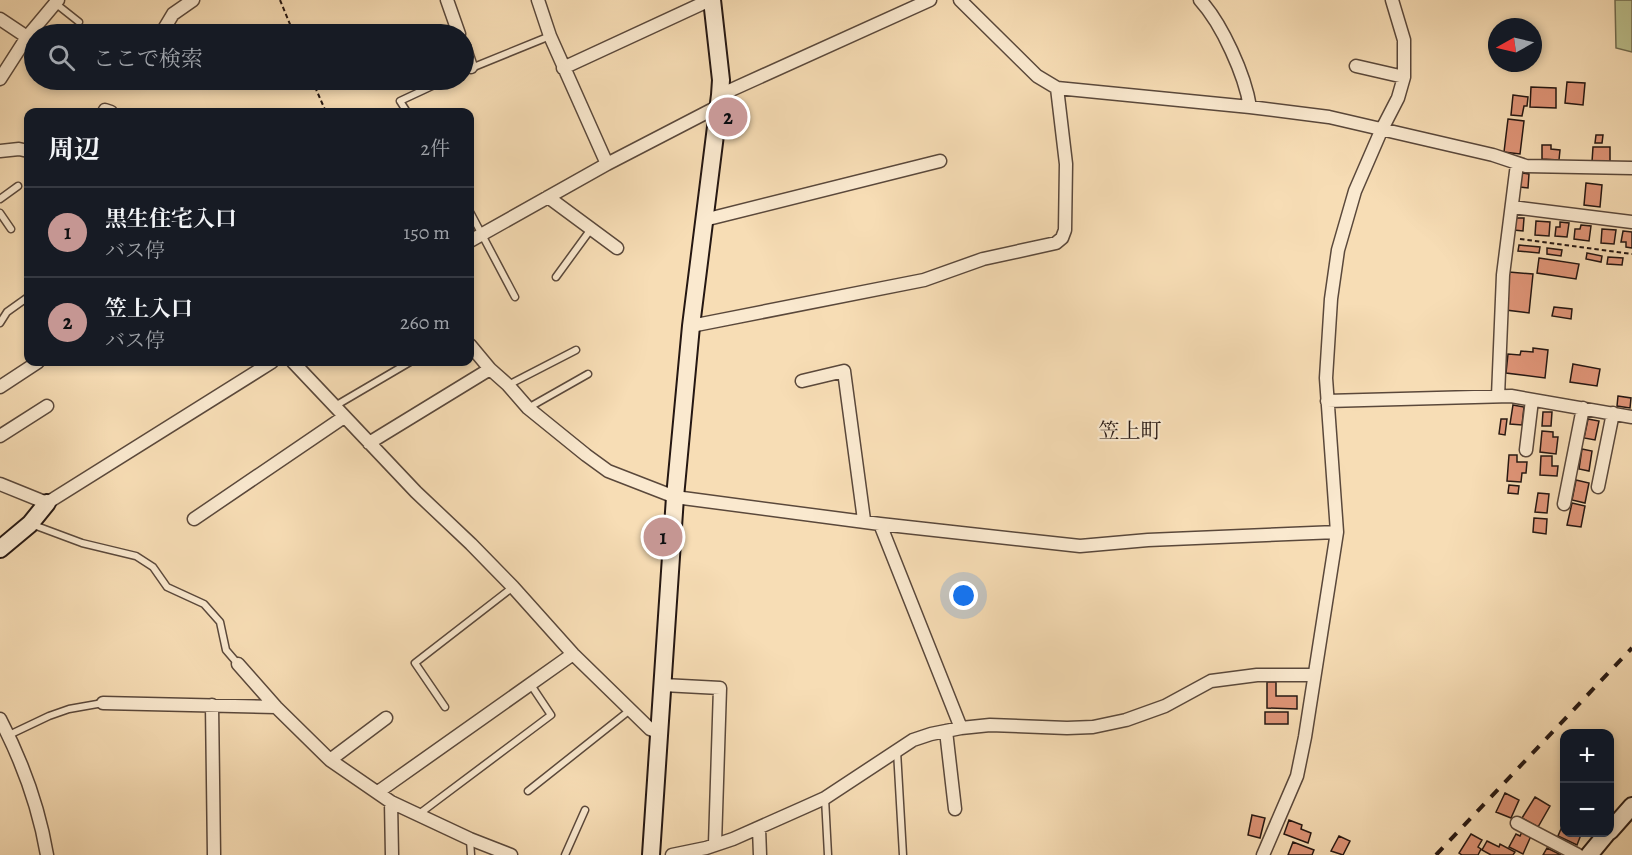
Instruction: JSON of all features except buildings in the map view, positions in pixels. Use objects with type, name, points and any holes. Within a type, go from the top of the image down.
[{"type":"street","points":[[167,24],[173,14],[193,0]]},
{"type":"street","points":[[447,0],[455,24]]},
{"type":"street","points":[[538,0],[563,68],[607,164]]},
{"type":"street","points":[[563,68],[711,0],[721,80],[691,326],[675,497],[651,855]]},
{"type":"street","points":[[475,238],[719,101],[930,0]]},
{"type":"street","points":[[960,0],[1037,76],[1057,88],[1329,117],[1381,131],[1493,155],[1526,166],[1632,168]]},
{"type":"street","points":[[1200,0],[1231,50],[1248,92],[1250,107]]},
{"type":"street","points":[[1263,855],[1297,776],[1337,532],[1326,378],[1331,299],[1338,250],[1355,191],[1398,98],[1404,77],[1404,40],[1392,0]]},
{"type":"street","points":[[39,24],[57,2]]},
{"type":"street","points":[[0,19],[24,36]]},
{"type":"street","points":[[0,79],[24,43]]},
{"type":"street","points":[[1356,66],[1404,77]]},
{"type":"street","points":[[691,326],[924,280],[983,259],[1056,243],[1065,230],[1066,164],[1057,88]]},
{"type":"street","points":[[0,151],[24,150]]},
{"type":"street","points":[[704,220],[940,161]]},
{"type":"street","points":[[1498,396],[1503,275],[1517,164]]},
{"type":"street","points":[[548,197],[617,248]]},
{"type":"street","points":[[1512,207],[1632,222]]},
{"type":"street","points":[[474,350],[528,408],[608,471],[675,497],[864,520],[880,524],[1080,546],[1148,540],[1337,532]]},
{"type":"street","points":[[0,387],[32,366]]},
{"type":"street","points":[[0,549],[30,524],[47,504],[266,366]]},
{"type":"street","points":[[297,366],[369,443],[513,587],[573,654],[630,711],[650,729],[660,733]]},
{"type":"street","points":[[369,443],[490,369]]},
{"type":"street","points":[[802,381],[844,371],[864,520]]},
{"type":"street","points":[[1327,401],[1498,396],[1632,417]]},
{"type":"street","points":[[1526,450],[1532,400]]},
{"type":"street","points":[[0,436],[47,406]]},
{"type":"street","points":[[1564,504],[1583,408]]},
{"type":"street","points":[[1598,488],[1613,413]]},
{"type":"street","points":[[194,519],[344,417]]},
{"type":"street","points":[[0,484],[47,504]]},
{"type":"street","points":[[880,524],[961,728]]},
{"type":"street","points":[[378,792],[573,654]]},
{"type":"street","points":[[238,664],[276,707],[330,760],[391,802],[470,839],[511,855]]},
{"type":"street","points":[[672,855],[706,848],[759,828],[825,798],[913,740],[961,728],[990,725],[1093,727],[1126,720],[1164,706],[1211,681],[1257,675],[1314,675]]},
{"type":"street","points":[[663,685],[720,688],[715,844]]},
{"type":"street","points":[[103,703],[276,707]]},
{"type":"street","points":[[212,705],[214,855]]},
{"type":"street","points":[[330,760],[386,718]]},
{"type":"street","points":[[0,719],[4,737],[41,823],[48,855]]},
{"type":"street","points":[[946,731],[955,809]]},
{"type":"street","points":[[391,802],[392,855]]},
{"type":"street","points":[[1614,826],[1632,806]]},
{"type":"street","points":[[1517,823],[1578,855]]},
{"type":"street","points":[[759,828],[760,855]]},
{"type":"street","points":[[1589,855],[1605,837]]},
{"type":"lane","points":[[57,2],[79,22]]},
{"type":"lane","points":[[474,66],[550,36]]},
{"type":"lane","points":[[404,108],[400,101],[424,90]]},
{"type":"lane","points":[[0,199],[18,186]]},
{"type":"lane","points":[[0,213],[11,229]]},
{"type":"lane","points":[[556,277],[591,229]]},
{"type":"lane","points":[[475,238],[515,297]]},
{"type":"lane","points":[[0,323],[7,312],[24,300]]},
{"type":"lane","points":[[508,385],[576,350]]},
{"type":"lane","points":[[335,406],[403,366]]},
{"type":"lane","points":[[528,408],[588,374]]},
{"type":"lane","points":[[30,524],[82,543],[136,556],[153,567],[167,587],[204,604],[220,622],[226,650],[238,664]]},
{"type":"lane","points":[[445,707],[415,663],[513,587]]},
{"type":"lane","points":[[418,814],[551,715],[531,685]]},
{"type":"lane","points":[[4,737],[59,712],[103,703]]},
{"type":"lane","points":[[528,791],[630,711]]},
{"type":"lane","points":[[897,750],[903,855]]},
{"type":"lane","points":[[825,798],[828,855]]},
{"type":"lane","points":[[565,855],[585,810]]},
{"type":"lane","points":[[470,839],[471,855]]},
{"type":"path","points":[[280,0],[290,24]]},
{"type":"path","points":[[316,90],[324,108]]},
{"type":"path","points":[[1508,237],[1632,254]]},
{"type":"green space","points":[[1615,0],[1632,0],[1632,52],[1616,48]]},
{"type":"railway","points":[[1436,855],[1632,648]]},
{"type":"place","name":"笠上入口","points":[[728,117]]},
{"type":"place","name":"黒生住宅入口","points":[[663,537]]},
{"type":"district","name":"笠上町","points":[[1130,431]]}]
